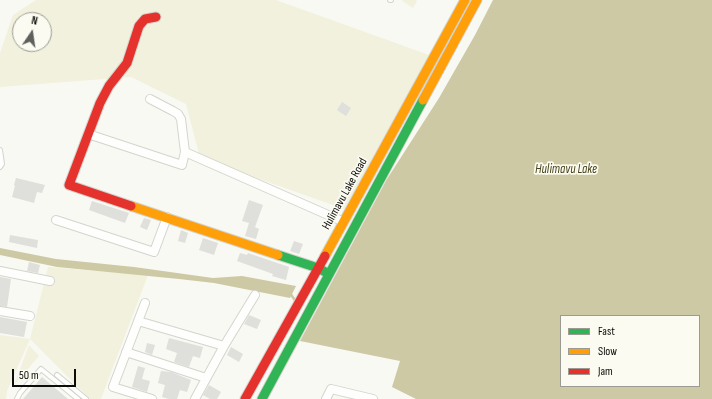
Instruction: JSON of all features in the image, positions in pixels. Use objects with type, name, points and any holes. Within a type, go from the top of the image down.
[{"type":"main road","name":"Hulimavu Lake Road","points":[[245,399],[344,222],[465,0]]},
{"type":"main road","name":"Hulimavu Lake Road","points":[[262,399],[318,292],[477,0]]},
{"type":"main road","points":[[156,17],[145,19],[139,26],[127,63],[109,86],[100,103],[69,185],[318,268],[329,274]]},
{"type":"street","points":[[88,134],[182,165],[185,152],[178,114],[150,99]]},
{"type":"street","points":[[185,152],[344,222]]},
{"type":"street","points":[[56,220],[154,252],[167,217]]},
{"type":"street","points":[[0,271],[50,281]]},
{"type":"street","points":[[195,399],[224,346],[255,295]]},
{"type":"street","points":[[145,303],[113,387],[152,399]]},
{"type":"street","points":[[0,311],[30,316]]},
{"type":"street","points":[[138,321],[224,346]]},
{"type":"street","points":[[126,352],[206,378]]},
{"type":"street","points":[[326,399],[331,389],[373,399]]},
{"type":"lane","points":[[0,150],[2,164],[0,167]]},
{"type":"lane","points":[[17,399],[20,393],[41,369],[78,399]]},
{"type":"lane","points":[[57,374],[86,399]]},
{"type":"green space","points":[[36,0],[276,0],[429,55],[344,209],[200,158],[186,104],[131,77],[0,87],[0,53],[12,18],[12,52],[52,52],[52,12],[18,12]]},
{"type":"green space","points":[[402,1],[417,1],[413,8]]},
{"type":"green space","points":[[48,267],[148,275],[101,399],[90,399],[30,339]]},
{"type":"green space","points":[[0,335],[30,339],[7,391],[6,399],[0,399]]},
{"type":"green space","points":[[29,345],[39,356],[14,385]]},
{"type":"water","name":"Hulimavu Lake","points":[[493,0],[712,0],[712,399],[416,399],[392,387],[400,361],[300,341],[387,179],[439,98]]},
{"type":"water","points":[[0,248],[56,259],[134,267],[213,278],[242,276],[296,286],[290,298],[214,283],[57,267],[0,255]]},
{"type":"building","points":[[342,102],[351,108],[346,116],[337,110]]},
{"type":"building","points":[[16,178],[45,185],[42,193],[37,192],[34,203],[12,197]]},
{"type":"building","points":[[249,200],[263,205],[255,227],[259,229],[256,239],[245,236],[249,223],[242,221]]},
{"type":"building","points":[[92,201],[129,213],[125,223],[89,210]]},
{"type":"building","points":[[144,218],[151,220],[147,230],[140,227]]},
{"type":"building","points":[[181,230],[188,233],[185,243],[178,241]]},
{"type":"building","points":[[10,235],[38,240],[37,248],[9,242]]},
{"type":"building","points":[[203,238],[218,243],[214,255],[199,250]]},
{"type":"building","points":[[294,241],[303,244],[299,254],[290,251]]},
{"type":"building","points":[[240,253],[247,255],[248,253],[289,267],[286,280],[272,276],[273,274],[237,261]]},
{"type":"building","points":[[29,262],[40,265],[38,273],[27,271]]},
{"type":"building","points":[[0,277],[11,279],[7,307],[0,306]]},
{"type":"building","points":[[249,315],[261,320],[257,329],[244,324]]},
{"type":"building","points":[[0,317],[27,322],[24,337],[0,333]]},
{"type":"building","points":[[169,338],[203,347],[200,358],[193,356],[189,367],[174,362],[177,353],[166,349]]},
{"type":"building","points":[[147,343],[155,345],[152,355],[145,352]]},
{"type":"building","points":[[231,347],[243,354],[239,362],[227,355]]},
{"type":"building","points":[[138,366],[145,368],[142,379],[150,381],[147,392],[132,387]]},
{"type":"building","points":[[161,371],[171,372],[191,380],[187,392],[180,390],[177,399],[162,397],[165,385],[158,383]]},
{"type":"building","points":[[42,377],[68,399],[23,399]]},
{"type":"building","points":[[209,385],[221,392],[217,399],[210,399],[203,395]]},
{"type":"waterway","points":[[290,293],[296,302]]},
{"type":"traffic: fast","points":[[262,399],[423,100]]},
{"type":"traffic: fast","points":[[278,255],[318,268],[329,274]]},
{"type":"traffic: slow","points":[[325,256],[465,0]]},
{"type":"traffic: slow","points":[[423,100],[477,0]]},
{"type":"traffic: slow","points":[[131,206],[278,255]]},
{"type":"traffic: jam","points":[[131,206],[69,185],[100,103],[109,86],[127,63],[139,26],[145,19],[156,17]]},
{"type":"traffic: jam","points":[[245,399],[325,256]]}]
